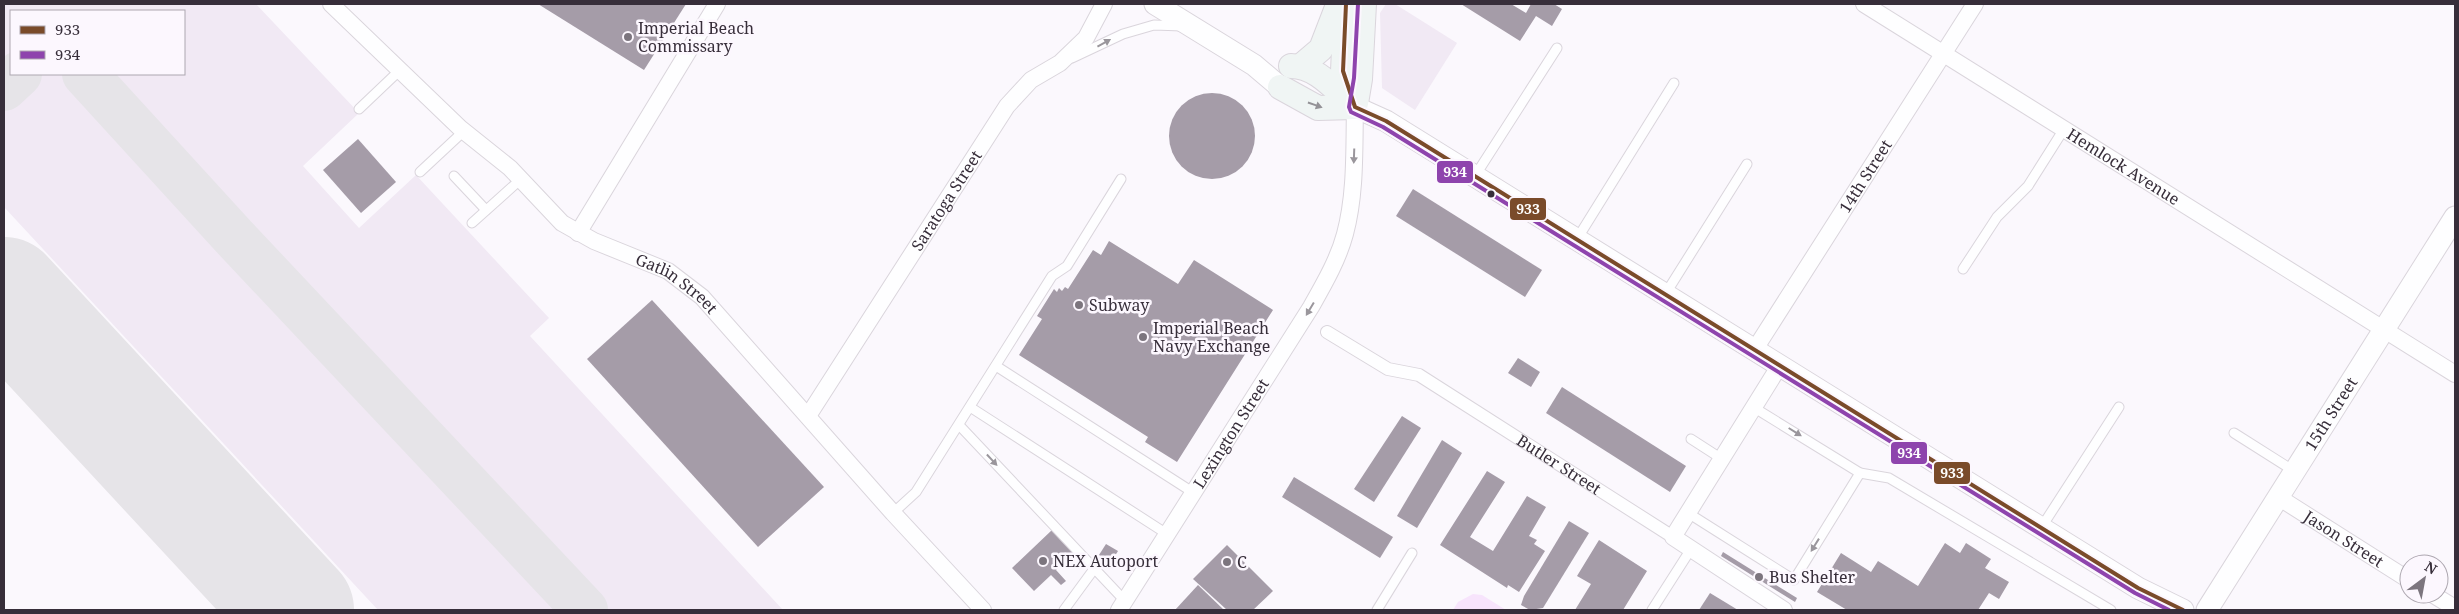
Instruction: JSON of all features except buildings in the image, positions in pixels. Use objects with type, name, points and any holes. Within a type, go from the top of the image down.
[{"type":"main road","points":[[1296,66],[1321,49],[1338,4]]},
{"type":"main road","points":[[1346,4],[1343,71],[1355,107]]},
{"type":"main road","points":[[1355,107],[1360,79],[1364,4]]},
{"type":"main road","points":[[1296,66],[1318,74],[1355,107]]},
{"type":"main road","points":[[1280,87],[1318,108],[1355,107]]},
{"type":"street","name":"Gatlin Street","points":[[331,4],[464,131],[521,179],[562,223],[578,233],[668,271],[702,297],[893,513],[983,610]]},
{"type":"street","points":[[578,233],[718,4]]},
{"type":"street","name":"Saratoga Street","points":[[808,416],[1006,106],[1030,80],[1060,63],[1086,38],[1104,4]]},
{"type":"street","points":[[1155,4],[1254,65],[1280,87]]},
{"type":"street","name":"Hemlock Avenue","points":[[1864,4],[2455,374]]},
{"type":"street","name":"14th Street","points":[[1755,349],[1975,4]]},
{"type":"street","points":[[1254,65],[1296,66]]},
{"type":"street","points":[[1355,107],[1386,122],[1666,293],[2138,588],[2183,610]]},
{"type":"street","name":"Lexington Street","points":[[1122,606],[1311,307],[1332,269],[1345,235],[1352,202],[1355,107]]},
{"type":"street","name":"15th Street","points":[[2207,610],[2455,217]]},
{"type":"street","name":"Butler Street","points":[[1327,332],[1388,369],[1419,375],[1784,610]]},
{"type":"street","points":[[1673,537],[1780,365]]},
{"type":"street","name":"Jason Street","points":[[2278,497],[2399,574]]},
{"type":"lane","points":[[1060,63],[1123,34],[1154,26],[1190,26]]},
{"type":"lane","points":[[1475,176],[1557,48]]},
{"type":"lane","points":[[360,108],[399,71]]},
{"type":"lane","points":[[1577,239],[1674,83]]},
{"type":"lane","points":[[1963,269],[1997,217],[2028,186],[2064,129]]},
{"type":"lane","points":[[420,172],[464,131]]},
{"type":"lane","points":[[1666,293],[1747,164]]},
{"type":"lane","points":[[454,176],[486,210]]},
{"type":"lane","points":[[472,222],[521,179]]},
{"type":"lane","points":[[893,513],[916,492],[1052,276],[1067,266],[1121,179]]},
{"type":"lane","points":[[996,366],[1194,493]]},
{"type":"lane","points":[[970,407],[1167,534]]},
{"type":"lane","points":[[1753,407],[1860,473],[1889,478],[2111,610]]},
{"type":"lane","points":[[2041,528],[2119,407]]},
{"type":"lane","points":[[959,425],[1094,569],[1122,606]]},
{"type":"lane","points":[[2234,433],[2294,471]]},
{"type":"lane","points":[[1691,439],[1722,459]]},
{"type":"lane","points":[[1688,513],[1794,580],[1860,473]]},
{"type":"lane","points":[[1652,610],[1691,549]]},
{"type":"lane","points":[[1377,610],[1412,553]]},
{"type":"lane","points":[[1064,610],[1094,569]]},
{"type":"shaded area","points":[[4,4],[256,4],[359,113],[303,166],[359,228],[416,175],[549,318],[530,336],[783,610],[378,610],[4,207]]},
{"type":"shaded area","points":[[1386,4],[1395,4],[1457,43],[1415,110],[1382,88],[1380,13]]},
{"type":"shaded area","points":[[1473,594],[1482,595],[1506,610],[1453,610],[1458,602]]},
{"type":"taxiway","points":[[4,88],[18,75]]},
{"type":"taxiway","points":[[86,75],[234,237],[585,610]]},
{"type":"runway","points":[[4,295],[296,610]]},
{"type":"transit line","name":"933","points":[[1346,4],[1343,71],[1355,107],[1386,121],[2138,588],[2183,610]]},
{"type":"transit line","name":"934","points":[[1358,4],[1354,78],[1349,107],[1351,112],[1383,127],[2135,593],[2169,610]]},
{"type":"place","name":"Imperial Beach Commissary","points":[[628,37]]},
{"type":"place","name":"Subway","points":[[1079,305]]},
{"type":"place","name":"Imperial Beach Navy Exchange","points":[[1143,337]]},
{"type":"place","name":"NEX Autoport","points":[[1043,561]]},
{"type":"place","name":"C","points":[[1227,562]]},
{"type":"place","name":"Bus Shelter","points":[[1759,577]]}]
